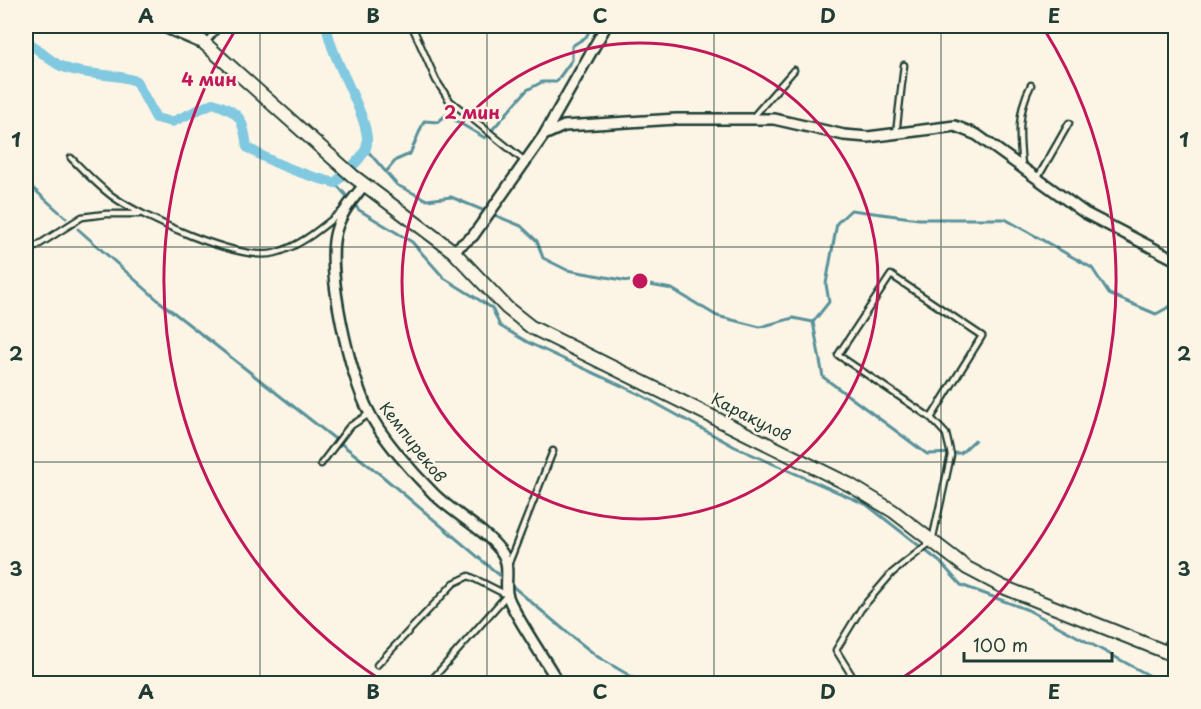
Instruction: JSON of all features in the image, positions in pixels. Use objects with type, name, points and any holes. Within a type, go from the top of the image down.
[{"type":"main road","name":"Каракулов","points":[[185,26],[353,176],[453,251],[507,308],[531,327],[850,485],[893,511],[967,567],[1003,587],[1171,654]]},
{"type":"street","points":[[162,26],[204,44]]},
{"type":"street","points":[[453,251],[472,236],[526,162],[544,135],[606,26]]},
{"type":"street","points":[[544,135],[564,126],[676,118],[774,119],[844,135],[868,137],[955,126],[977,135],[1085,213],[1176,260]]},
{"type":"street","name":"Кемпиреков","points":[[364,185],[345,208],[336,231],[332,253],[343,336],[357,382],[369,414],[435,495],[500,550],[507,569]]},
{"type":"street","points":[[507,569],[507,593],[559,684]]},
{"type":"street","points":[[1171,654],[1176,634]]},
{"type":"lane","points":[[204,44],[220,26]]},
{"type":"lane","points":[[412,26],[436,80],[449,100],[526,162]]},
{"type":"lane","points":[[896,134],[904,64]]},
{"type":"lane","points":[[751,119],[794,70]]},
{"type":"lane","points":[[1022,168],[1019,128],[1021,104],[1031,85]]},
{"type":"lane","points":[[1037,179],[1069,123]]},
{"type":"lane","points":[[71,158],[110,195],[139,214],[244,254],[274,253],[308,238],[345,208]]},
{"type":"lane","points":[[26,247],[35,247],[82,217],[139,214]]},
{"type":"lane","points":[[857,684],[836,650],[861,609],[892,573],[933,541],[951,455],[946,434],[931,418],[838,355],[891,275],[982,336],[931,418]]},
{"type":"lane","points":[[321,464],[349,427],[369,414]]},
{"type":"lane","points":[[507,569],[553,451]]},
{"type":"lane","points":[[377,665],[454,583],[470,576],[507,593],[428,684]]},
{"type":"waterway","points":[[26,40],[63,67],[136,81],[156,118],[172,122],[213,103],[222,106],[239,118],[244,129],[247,147],[289,169],[335,183],[361,157],[366,148],[367,137],[358,107],[335,55],[327,26]]},
{"type":"waterway","points":[[386,172],[396,160],[410,154],[424,121],[438,122],[446,115],[485,138],[527,90],[542,82],[556,82],[572,60],[572,46],[586,37],[592,26]]},
{"type":"waterway","points":[[366,149],[397,185],[427,200],[451,197],[521,226],[537,241],[543,258],[567,270],[672,289],[717,316],[760,327],[793,318],[813,322],[823,377],[927,454],[961,453],[975,440]]},
{"type":"waterway","points":[[26,182],[66,218]]},
{"type":"waterway","points":[[335,183],[359,210],[412,242],[444,278],[492,308],[500,326],[529,343],[639,394],[735,447],[867,505],[940,562],[961,585],[1028,610],[1165,684]]},
{"type":"waterway","points":[[813,322],[829,302],[826,284],[837,223],[851,210],[919,219],[1005,219],[1092,268],[1109,294],[1156,314],[1176,303]]},
{"type":"waterway","points":[[78,229],[159,301],[381,475],[569,634],[598,657],[644,684]]}]
